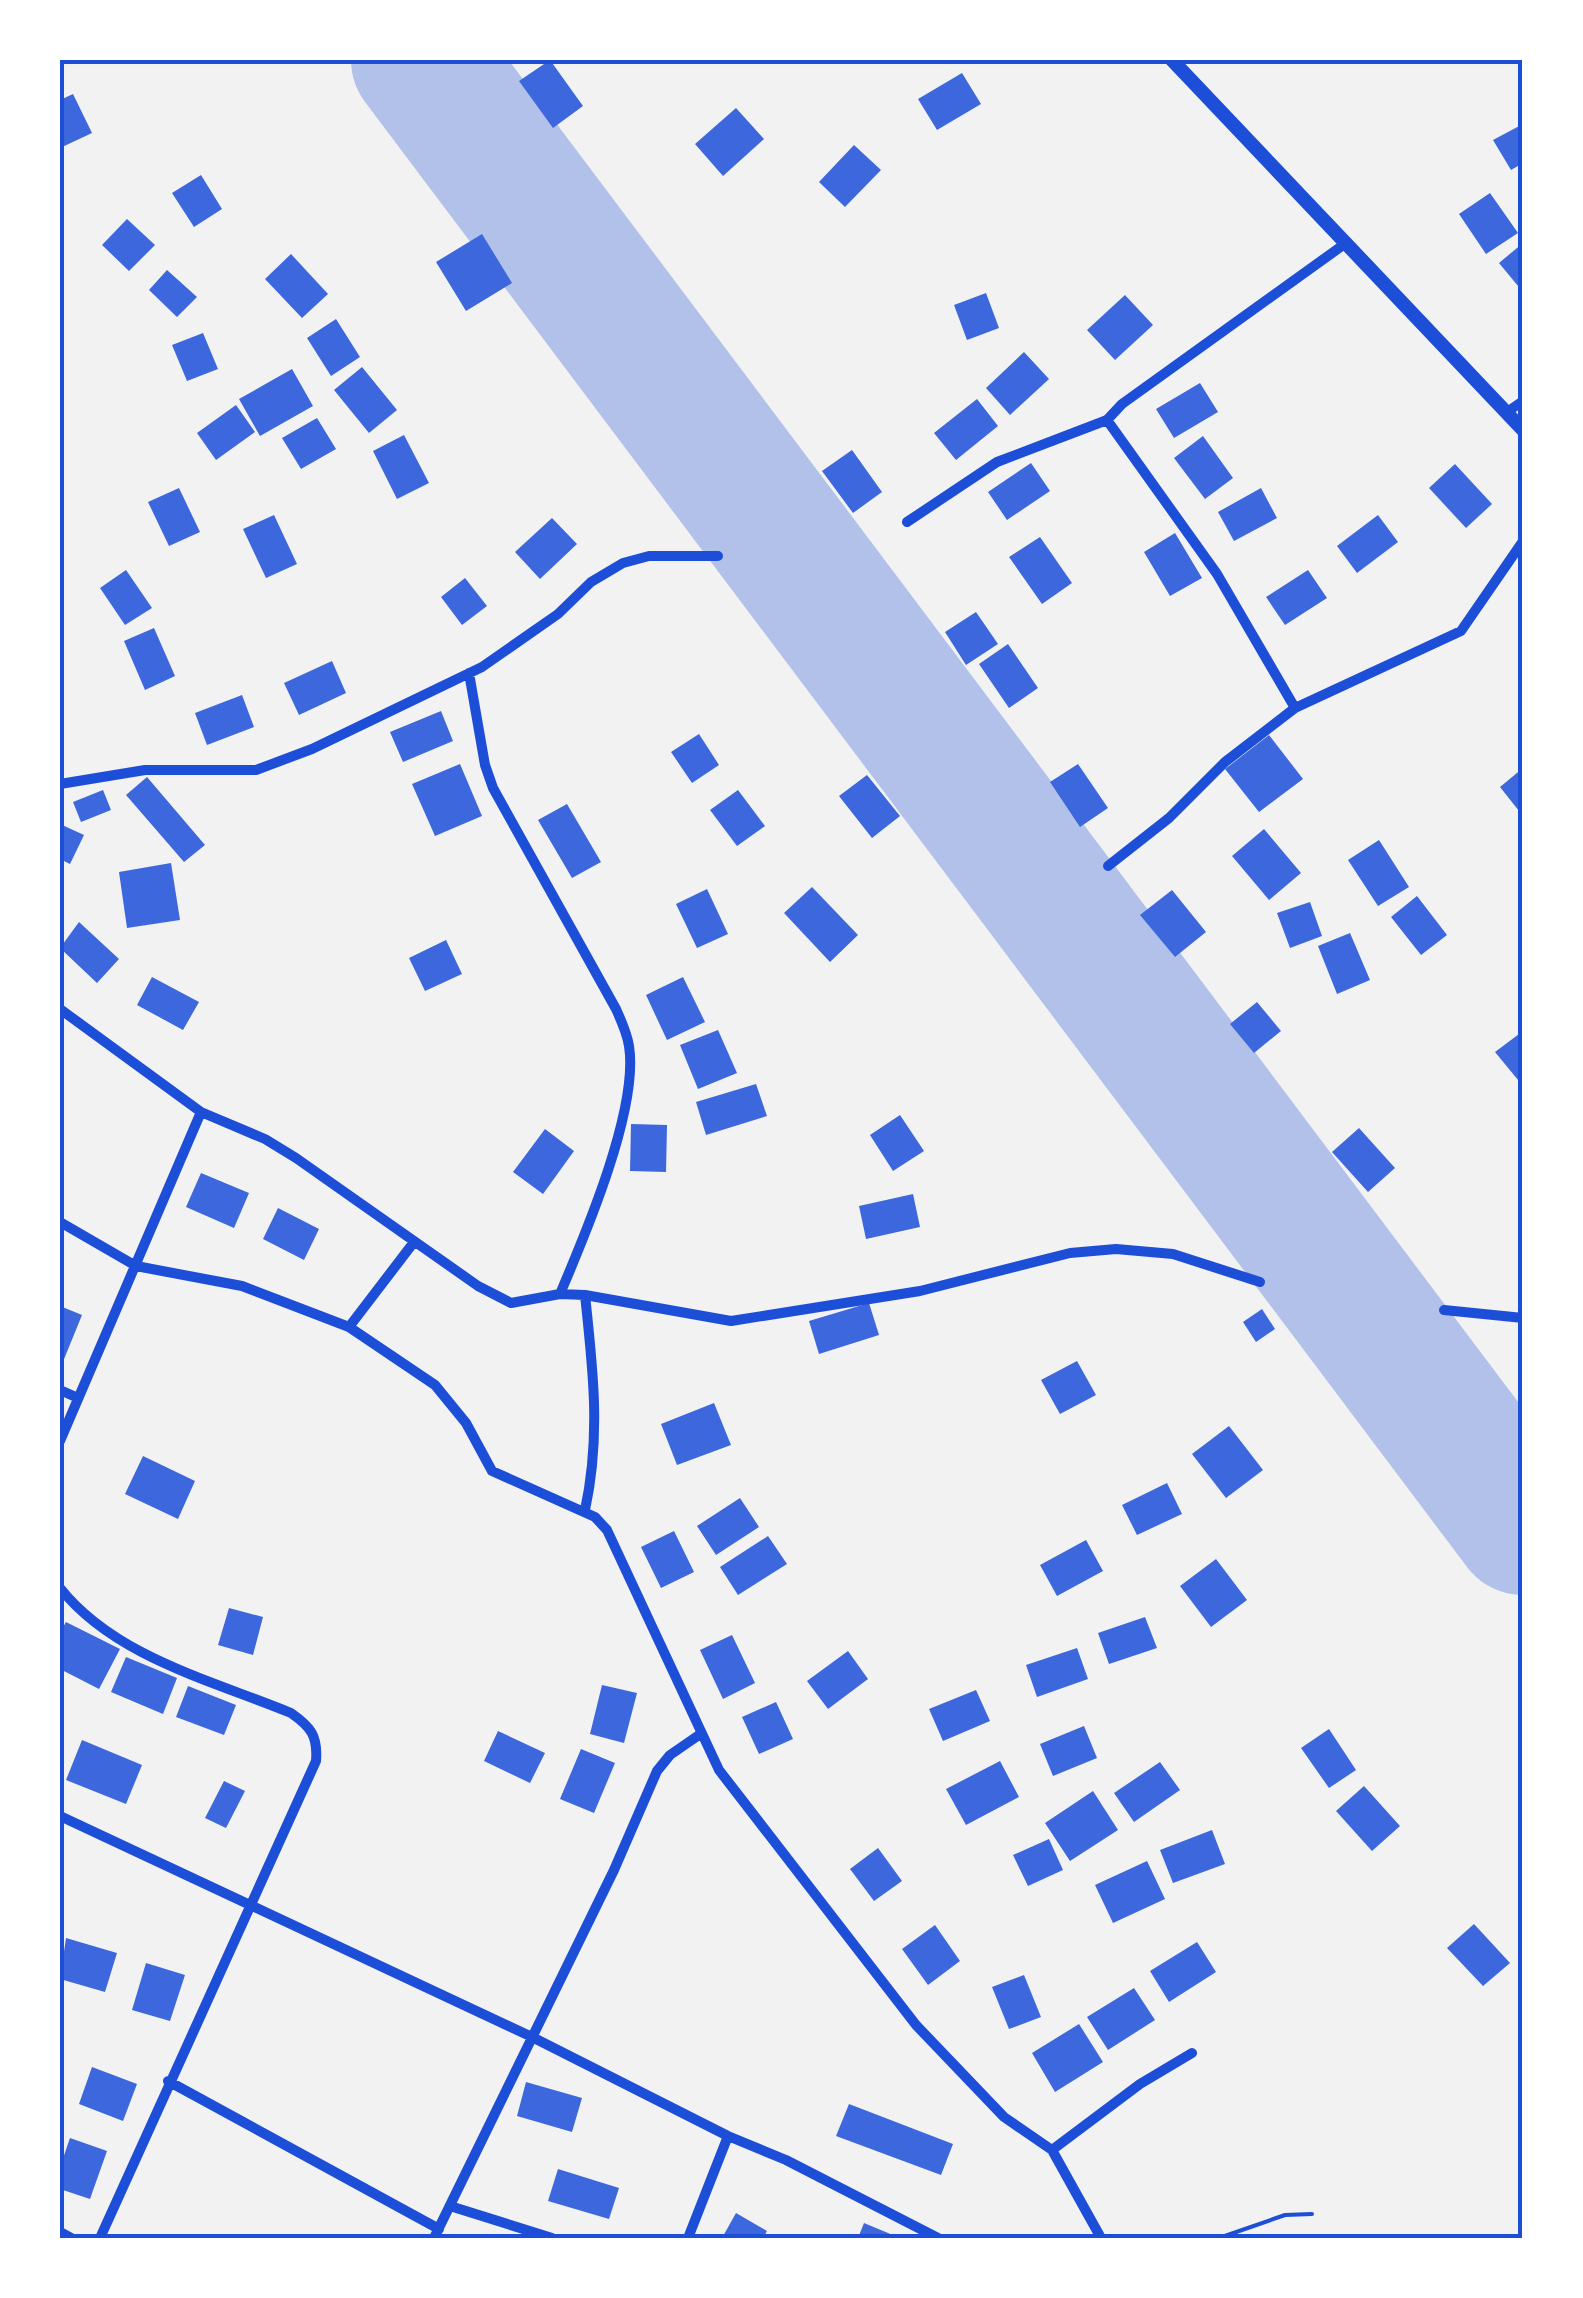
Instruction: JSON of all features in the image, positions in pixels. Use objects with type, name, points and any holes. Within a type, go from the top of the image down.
[{"type":"main road","points":[[1172,60],[1523,430]]},
{"type":"street","points":[[907,522],[997,462],[1107,420],[1122,404],[1346,243]]},
{"type":"street","points":[[1507,412],[1523,401]]},
{"type":"street","points":[[1107,420],[1217,574],[1295,708]]},
{"type":"street","points":[[1108,866],[1168,818],[1226,762],[1295,708],[1460,631],[1523,541]]},
{"type":"street","points":[[60,784],[146,770],[256,770],[312,749],[469,673],[530,634],[590,582],[624,563],[649,556],[718,556]]},
{"type":"street","points":[[469,673],[485,765],[494,788],[616,1008],[629,1046],[630,1067],[612,1154],[597,1206],[560,1294]]},
{"type":"street","points":[[60,1009],[201,1112],[265,1139],[498,1298],[521,1304],[560,1294],[585,1296],[731,1321],[920,1291],[1070,1253],[1116,1249],[1173,1254],[1260,1282]]},
{"type":"street","points":[[60,1441],[201,1112]]},
{"type":"street","points":[[60,1222],[136,1266],[242,1286],[349,1327],[435,1384],[466,1423],[492,1471],[585,1510],[607,1530],[699,1735],[719,1770],[877,1979],[1004,2117],[1052,2150],[1101,2238]]},
{"type":"street","points":[[349,1327],[414,1242]]},
{"type":"street","points":[[585,1296],[596,1392],[596,1448],[585,1510]]},
{"type":"street","points":[[1444,1310],[1523,1318]]},
{"type":"street","points":[[60,1390],[78,1398]]},
{"type":"street","points":[[60,1588],[94,1626],[121,1642],[290,1713],[310,1726],[317,1739],[316,1762],[100,2238]]},
{"type":"street","points":[[168,2082],[436,2233],[658,1771],[670,1755],[699,1735]]},
{"type":"street","points":[[60,1816],[532,2037],[938,2238]]},
{"type":"street","points":[[1052,2150],[1140,2084],[1192,2054]]},
{"type":"street","points":[[688,2238],[728,2136]]},
{"type":"street","points":[[450,2206],[552,2238]]},
{"type":"street","points":[[60,2232],[72,2238]]},
{"type":"path","points":[[1219,2238],[1285,2215],[1312,2214]]},
{"type":"building","points":[[550,60],[583,106],[553,128],[519,81]]},
{"type":"building","points":[[962,73],[981,104],[937,130],[918,99]]},
{"type":"building","points":[[73,94],[92,133],[60,148],[60,100]]},
{"type":"building","points":[[736,108],[764,139],[723,176],[695,144]]},
{"type":"building","points":[[1523,124],[1523,163],[1511,170],[1493,140]]},
{"type":"building","points":[[854,145],[881,170],[845,207],[819,182]]},
{"type":"building","points":[[201,175],[222,209],[194,227],[172,193]]},
{"type":"building","points":[[1490,193],[1518,233],[1486,254],[1459,214]]},
{"type":"building","points":[[127,219],[155,245],[129,271],[102,245]]},
{"type":"building","points":[[482,234],[512,283],[466,311],[436,262]]},
{"type":"building","points":[[1523,243],[1523,292],[1499,263]]},
{"type":"building","points":[[291,254],[328,294],[302,318],[265,279]]},
{"type":"building","points":[[167,270],[197,297],[177,317],[149,290]]},
{"type":"building","points":[[986,293],[999,328],[967,340],[954,305]]},
{"type":"building","points":[[1125,295],[1153,325],[1115,360],[1087,330]]},
{"type":"building","points":[[336,319],[360,357],[331,376],[307,338]]},
{"type":"building","points":[[203,333],[218,369],[187,381],[172,345]]},
{"type":"building","points":[[1024,352],[1049,379],[1010,415],[986,388]]},
{"type":"building","points":[[362,367],[397,410],[369,433],[334,390]]},
{"type":"building","points":[[292,369],[313,406],[260,436],[239,399]]},
{"type":"building","points":[[1200,383],[1218,412],[1174,438],[1156,409]]},
{"type":"building","points":[[977,399],[998,426],[956,460],[934,433]]},
{"type":"building","points":[[236,405],[255,432],[216,460],[197,433]]},
{"type":"building","points":[[317,418],[336,449],[301,469],[282,438]]},
{"type":"building","points":[[404,435],[429,483],[397,499],[373,451]]},
{"type":"building","points":[[1203,436],[1233,478],[1205,499],[1174,458]]},
{"type":"building","points":[[852,450],[882,492],[853,513],[822,471]]},
{"type":"building","points":[[1031,463],[1050,491],[1007,520],[988,492]]},
{"type":"building","points":[[1455,464],[1492,504],[1466,528],[1429,488]]},
{"type":"building","points":[[179,488],[200,532],[169,546],[148,502]]},
{"type":"building","points":[[1261,488],[1277,518],[1234,541],[1218,512]]},
{"type":"building","points":[[274,515],[297,564],[266,578],[243,529]]},
{"type":"building","points":[[1378,515],[1398,542],[1357,573],[1337,546]]},
{"type":"building","points":[[552,518],[577,544],[540,579],[515,552]]},
{"type":"building","points":[[1175,533],[1202,578],[1170,596],[1144,552]]},
{"type":"building","points":[[1040,537],[1072,583],[1042,604],[1009,557]]},
{"type":"building","points":[[126,570],[152,608],[125,625],[100,588]]},
{"type":"building","points":[[1308,570],[1327,598],[1285,625],[1266,597]]},
{"type":"building","points":[[465,578],[487,606],[462,625],[441,597]]},
{"type":"building","points":[[976,612],[998,644],[966,665],[945,632]]},
{"type":"building","points":[[154,628],[175,676],[145,690],[124,641]]},
{"type":"building","points":[[1008,644],[1038,688],[1009,708],[979,664]]},
{"type":"building","points":[[332,661],[346,693],[299,715],[284,683]]},
{"type":"building","points":[[242,695],[254,727],[207,745],[195,713]]},
{"type":"building","points":[[441,711],[453,741],[403,762],[390,732]]},
{"type":"building","points":[[699,734],[719,765],[692,783],[671,752]]},
{"type":"building","points":[[1269,735],[1303,779],[1259,812],[1225,769]]},
{"type":"building","points":[[460,764],[482,816],[435,836],[412,784]]},
{"type":"building","points":[[1078,764],[1108,808],[1080,827],[1050,782]]},
{"type":"building","points":[[1523,768],[1523,816],[1500,787]]},
{"type":"building","points":[[867,775],[900,816],[872,838],[839,796]]},
{"type":"building","points":[[147,777],[205,845],[184,862],[126,795]]},
{"type":"building","points":[[103,790],[111,810],[81,822],[73,802]]},
{"type":"building","points":[[738,790],[765,826],[737,846],[710,810]]},
{"type":"building","points":[[567,804],[601,862],[572,878],[538,820]]},
{"type":"building","points":[[60,824],[84,835],[70,864],[60,859]]},
{"type":"building","points":[[1264,829],[1301,873],[1269,900],[1232,856]]},
{"type":"building","points":[[1379,840],[1409,887],[1378,906],[1348,860]]},
{"type":"building","points":[[171,863],[180,920],[127,928],[119,872]]},
{"type":"building","points":[[812,887],[858,935],[830,962],[784,913]]},
{"type":"building","points":[[707,889],[728,934],[697,948],[676,904]]},
{"type":"building","points":[[1172,890],[1206,932],[1175,957],[1140,915]]},
{"type":"building","points":[[1417,896],[1447,935],[1421,955],[1391,917]]},
{"type":"building","points":[[1310,902],[1322,936],[1290,948],[1277,913]]},
{"type":"building","points":[[79,922],[119,959],[97,983],[60,948]]},
{"type":"building","points":[[1350,933],[1370,980],[1337,994],[1318,946]]},
{"type":"building","points":[[446,940],[462,974],[425,991],[409,958]]},
{"type":"building","points":[[152,977],[199,1002],[183,1030],[137,1005]]},
{"type":"building","points":[[683,977],[705,1022],[667,1040],[646,995]]},
{"type":"building","points":[[1257,1002],[1281,1031],[1254,1053],[1230,1024]]},
{"type":"building","points":[[718,1030],[737,1073],[698,1089],[680,1045]]},
{"type":"building","points":[[1523,1031],[1523,1086],[1495,1052]]},
{"type":"building","points":[[756,1084],[767,1116],[706,1135],[696,1102]]},
{"type":"building","points":[[900,1115],[924,1151],[893,1171],[870,1135]]},
{"type":"building","points":[[631,1124],[667,1125],[666,1172],[630,1171]]},
{"type":"building","points":[[1359,1128],[1395,1168],[1368,1192],[1332,1152]]},
{"type":"building","points":[[545,1129],[574,1151],[543,1194],[513,1172]]},
{"type":"building","points":[[201,1173],[249,1193],[234,1228],[186,1207]]},
{"type":"building","points":[[913,1194],[920,1227],[866,1239],[859,1206]]},
{"type":"building","points":[[278,1208],[319,1229],[304,1260],[263,1239]]},
{"type":"building","points":[[869,1303],[879,1335],[819,1354],[809,1321]]},
{"type":"building","points":[[60,1306],[82,1315],[60,1369]]},
{"type":"building","points":[[1262,1309],[1275,1329],[1256,1342],[1243,1322]]},
{"type":"building","points":[[1077,1361],[1096,1395],[1060,1414],[1041,1380]]},
{"type":"building","points":[[714,1403],[731,1445],[677,1465],[661,1424]]},
{"type":"building","points":[[1229,1426],[1263,1470],[1226,1498],[1192,1454]]},
{"type":"building","points":[[143,1456],[195,1481],[178,1519],[125,1494]]},
{"type":"building","points":[[1167,1483],[1182,1514],[1137,1535],[1122,1505]]},
{"type":"building","points":[[740,1498],[759,1527],[716,1555],[697,1526]]},
{"type":"building","points":[[674,1531],[694,1572],[661,1588],[641,1547]]},
{"type":"building","points":[[768,1536],[787,1564],[738,1595],[720,1567]]},
{"type":"building","points":[[1086,1540],[1103,1571],[1057,1596],[1040,1565]]},
{"type":"building","points":[[1216,1559],[1247,1600],[1211,1627],[1180,1586]]},
{"type":"building","points":[[229,1608],[263,1617],[253,1655],[218,1645]]},
{"type":"building","points":[[1145,1617],[1157,1648],[1109,1664],[1098,1633]]},
{"type":"building","points":[[66,1622],[120,1649],[99,1689],[60,1669],[60,1632]]},
{"type":"building","points":[[732,1635],[755,1683],[723,1699],[700,1650]]},
{"type":"building","points":[[1077,1648],[1088,1679],[1037,1697],[1026,1665]]},
{"type":"building","points":[[848,1651],[868,1679],[828,1709],[807,1681]]},
{"type":"building","points":[[126,1657],[177,1678],[163,1714],[111,1692]]},
{"type":"building","points":[[602,1685],[637,1693],[624,1743],[590,1734]]},
{"type":"building","points":[[188,1686],[236,1705],[224,1735],[176,1717]]},
{"type":"building","points":[[976,1690],[990,1721],[943,1741],[929,1709]]},
{"type":"building","points":[[776,1702],[793,1739],[759,1754],[742,1717]]},
{"type":"building","points":[[1084,1726],[1097,1758],[1053,1776],[1040,1744]]},
{"type":"building","points":[[1329,1729],[1356,1770],[1329,1788],[1301,1748]]},
{"type":"building","points":[[498,1731],[545,1753],[530,1783],[484,1761]]},
{"type":"building","points":[[82,1740],[142,1765],[126,1804],[66,1780]]},
{"type":"building","points":[[581,1749],[615,1763],[594,1813],[560,1799]]},
{"type":"building","points":[[1000,1761],[1019,1797],[966,1825],[946,1789]]},
{"type":"building","points":[[1160,1762],[1180,1790],[1134,1822],[1114,1793]]},
{"type":"building","points":[[224,1781],[245,1791],[226,1828],[205,1818]]},
{"type":"building","points":[[1364,1786],[1400,1826],[1372,1851],[1336,1811]]},
{"type":"building","points":[[1093,1791],[1118,1830],[1070,1861],[1045,1823]]},
{"type":"building","points":[[1212,1830],[1225,1864],[1173,1883],[1160,1850]]},
{"type":"building","points":[[1049,1839],[1063,1870],[1028,1886],[1013,1855]]},
{"type":"building","points":[[878,1848],[902,1881],[874,1901],[850,1869]]},
{"type":"building","points":[[1147,1861],[1165,1899],[1113,1923],[1095,1885]]},
{"type":"building","points":[[1474,1924],[1510,1963],[1483,1986],[1447,1948]]},
{"type":"building","points":[[935,1925],[960,1961],[928,1985],[902,1949]]},
{"type":"building","points":[[66,1938],[117,1953],[105,1992],[60,1979]]},
{"type":"building","points":[[1197,1942],[1216,1972],[1169,2002],[1150,1971]]},
{"type":"building","points":[[146,1963],[185,1975],[170,2021],[132,2010]]},
{"type":"building","points":[[1024,1975],[1041,2017],[1009,2029],[992,1987]]},
{"type":"building","points":[[1134,1988],[1155,2020],[1108,2050],[1087,2017]]},
{"type":"building","points":[[1079,2024],[1103,2062],[1055,2092],[1032,2053]]},
{"type":"building","points":[[92,2067],[137,2084],[123,2121],[79,2104]]},
{"type":"building","points":[[526,2082],[582,2098],[572,2132],[517,2116]]},
{"type":"building","points":[[849,2104],[953,2144],[941,2175],[836,2136]]},
{"type":"building","points":[[70,2138],[107,2151],[90,2199],[60,2189],[60,2167]]},
{"type":"building","points":[[558,2169],[619,2188],[609,2219],[548,2201]]},
{"type":"building","points":[[736,2213],[767,2231],[763,2238],[722,2238]]},
{"type":"building","points":[[864,2223],[900,2238],[858,2238]]},
{"type":"runway","points":[[421,60],[1523,1525]]}]
